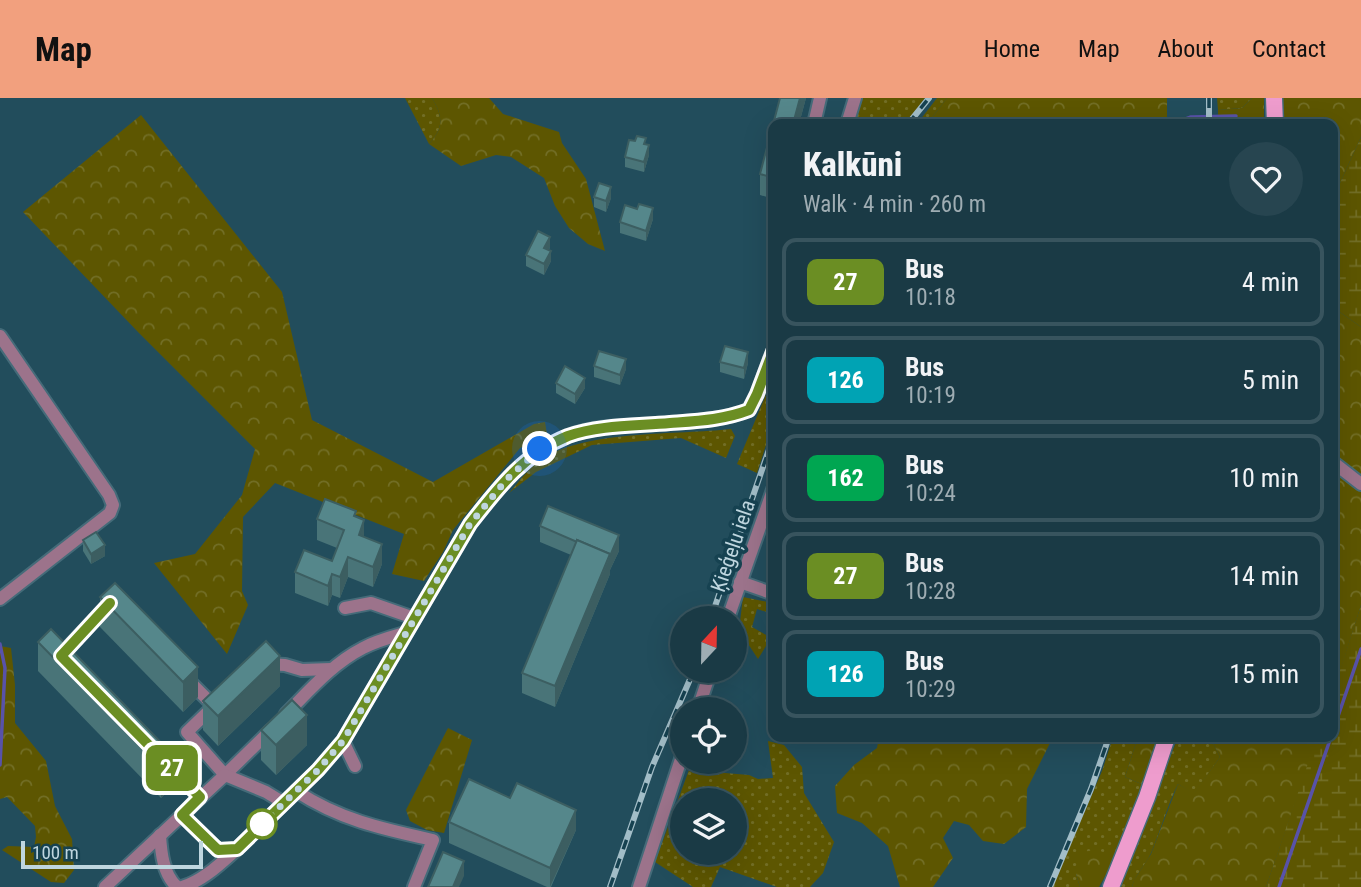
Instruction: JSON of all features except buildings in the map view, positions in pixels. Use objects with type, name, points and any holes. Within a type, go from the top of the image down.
[{"type":"main road","points":[[1274,98],[1275,119]]},
{"type":"main road","points":[[1111,887],[1147,797],[1165,742]]},
{"type":"street","points":[[815,119],[820,98]]},
{"type":"street","points":[[849,119],[855,98]]},
{"type":"street","points":[[0,336],[109,495],[113,505],[110,513],[0,599]]},
{"type":"street","points":[[160,835],[162,856],[172,882],[180,887],[192,884],[218,866],[296,791],[343,741],[470,524],[511,474],[540,449],[570,435],[593,430],[727,418],[749,410],[768,365]]},
{"type":"street","points":[[1338,466],[1361,484]]},
{"type":"street","name":"Ķieģeļu iela","points":[[732,606],[768,503]]},
{"type":"street","points":[[740,582],[768,592]]},
{"type":"street","points":[[70,665],[61,656],[110,603],[120,612]]},
{"type":"street","points":[[345,608],[371,603],[414,618]]},
{"type":"street","points":[[105,887],[225,775],[331,669],[365,647],[405,633]]},
{"type":"street","points":[[255,666],[270,664],[302,670],[331,669]]},
{"type":"street","points":[[176,669],[218,702],[187,732],[225,775],[266,792],[284,803]]},
{"type":"street","points":[[343,741],[355,766]]},
{"type":"street","points":[[154,750],[200,797]]},
{"type":"street","points":[[639,887],[676,774]]},
{"type":"street","points":[[296,791],[340,816],[433,840],[414,887]]},
{"type":"street","points":[[182,815],[218,850],[237,849]]},
{"type":"green space","points":[[405,98],[432,98],[436,104],[440,122],[437,133],[429,144]]},
{"type":"green space","points":[[432,98],[489,98],[503,114],[559,132],[562,143],[586,179],[605,251],[588,244],[569,228],[555,206],[544,178],[511,157],[496,155],[461,166],[429,144],[437,133],[440,122]]},
{"type":"green space","points":[[861,98],[925,98],[910,119],[856,119]]},
{"type":"green space","points":[[937,98],[947,98],[931,119],[921,119]]},
{"type":"green space","points":[[947,98],[1167,98],[1167,119],[931,119]]},
{"type":"green space","points":[[1217,98],[1252,98],[1242,108],[1218,110]]},
{"type":"green space","points":[[1252,98],[1264,98],[1264,119],[1218,119],[1218,110],[1242,108]]},
{"type":"green space","points":[[1278,98],[1361,98],[1361,137],[1338,187],[1338,119],[1277,119]]},
{"type":"green space","points":[[141,115],[282,292],[312,420],[433,482],[534,424],[545,422],[547,434],[520,448],[453,530],[443,552],[424,581],[392,574],[404,534],[275,483],[243,517],[242,591],[248,605],[227,654],[154,563],[195,554],[242,495],[255,449],[23,212]]},
{"type":"green space","points":[[1361,137],[1361,327],[1338,311],[1338,187]]},
{"type":"green space","points":[[1338,311],[1361,327],[1361,605],[1338,678]]},
{"type":"green space","points":[[768,390],[768,439],[757,473],[737,464]]},
{"type":"green space","points":[[731,429],[735,436],[726,458],[681,438],[592,445],[536,472],[509,493],[543,458],[584,442],[634,435]]},
{"type":"green space","points":[[743,597],[768,602],[768,612],[757,609],[752,627],[768,636],[766,646],[758,659],[747,642],[747,606],[742,606]]},
{"type":"green space","points":[[1361,605],[1361,887],[1266,887],[1315,742],[1338,742],[1338,677]]},
{"type":"green space","points":[[0,646],[11,648],[15,723],[46,761],[55,806],[72,839],[74,870],[64,883],[51,882],[2,850],[8,846],[34,847],[36,837],[35,826],[7,797],[0,799]]},
{"type":"green space","points":[[448,728],[472,740],[444,833],[427,830],[410,821],[406,810]]},
{"type":"green space","points":[[768,742],[784,745],[802,767],[804,793],[834,842],[823,873],[810,887],[777,887],[720,867],[711,887],[693,887],[655,862],[670,821],[670,865],[747,865],[747,788],[682,788],[688,774],[749,775],[758,779],[773,778]]},
{"type":"green space","points":[[878,742],[1050,742],[1027,789],[1026,827],[1004,844],[983,841],[969,825],[954,821],[943,838],[953,858],[933,887],[900,887],[888,846],[862,823],[837,813],[835,786],[854,765],[877,748]]},
{"type":"green space","points":[[1111,742],[1136,742],[1125,777],[1146,786],[1117,855],[1076,874],[1080,887],[1052,887],[1102,771]]},
{"type":"green space","points":[[1136,742],[1159,742],[1146,786],[1125,777]]},
{"type":"green space","points":[[1176,742],[1212,742],[1220,757],[1194,794],[1178,784],[1149,857],[1132,887],[1120,887]]},
{"type":"green space","points":[[1212,742],[1316,742],[1266,887],[1132,887],[1151,854],[1178,784],[1194,793],[1220,757]]},
{"type":"green space","points":[[1094,850],[1117,855],[1099,887],[1080,887],[1076,874],[1078,853]]},
{"type":"waterway","points":[[1186,119],[1236,116]]},
{"type":"waterway","points":[[0,644],[5,668],[0,765]]},
{"type":"waterway","points":[[1338,716],[1361,649]]},
{"type":"waterway","points":[[1279,887],[1329,742]]},
{"type":"railway","points":[[912,119],[929,98]]},
{"type":"railway","points":[[1209,98],[1209,119]]},
{"type":"railway","points":[[715,606],[768,452]]},
{"type":"railway","points":[[610,887],[652,767],[688,683]]},
{"type":"railway","points":[[1050,887],[1091,789],[1107,742]]},
{"type":"bus line","name":"27","points":[[110,603],[61,656],[200,797],[182,815],[218,850],[237,849],[318,770],[343,741],[470,524],[495,491],[519,466],[540,449],[570,435],[593,430],[727,418],[749,410],[768,365]]},
{"type":"route","points":[[262,824],[318,770],[343,741],[470,524],[495,491],[540,449]]}]
